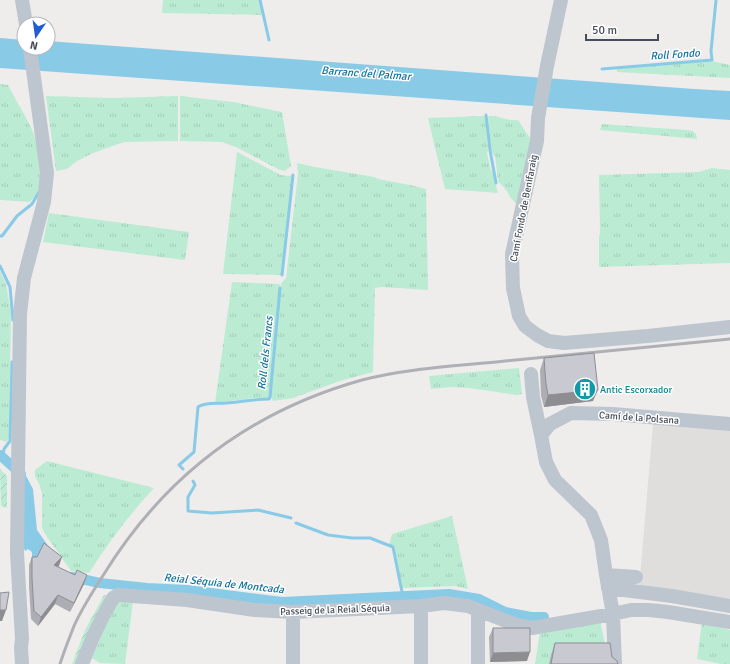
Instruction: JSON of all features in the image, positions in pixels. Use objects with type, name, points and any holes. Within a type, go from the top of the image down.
[{"type":"street","points":[[22,0],[25,16]]},
{"type":"street","name":"Camí Fondo de Benifaraig","points":[[562,0],[547,66],[538,118],[537,141],[512,254],[512,276],[516,306],[519,316],[526,326],[537,335],[548,341],[564,343],[730,327]]},
{"type":"street","points":[[22,664],[22,639],[17,572],[18,336],[22,291],[26,268],[43,208],[47,186],[46,156],[31,56]]},
{"type":"street","points":[[531,374],[533,397],[545,429],[546,462],[554,480],[591,515],[601,540],[613,614],[615,664]]},
{"type":"street","name":"Camí de la Polsana","points":[[545,429],[571,413],[613,414],[730,424]]},
{"type":"street","points":[[608,586],[636,577]]},
{"type":"street","points":[[608,586],[730,606]]},
{"type":"street","name":"Passeig de la Reial Séquia","points":[[83,664],[93,637],[112,598],[118,595],[187,600],[255,610],[293,612],[421,606],[444,603],[468,606],[514,624],[532,628],[613,614]]},
{"type":"street","points":[[421,606],[421,664]]},
{"type":"street","points":[[613,614],[631,610],[649,610],[730,622]]},
{"type":"street","points":[[478,611],[478,664]]},
{"type":"street","points":[[293,612],[293,664]]},
{"type":"street","points":[[22,639],[26,646],[28,664]]},
{"type":"shaded area","points":[[653,424],[730,430],[730,605],[639,589]]},
{"type":"green space","points":[[163,0],[260,0],[263,15],[162,13]]},
{"type":"green space","points":[[712,61],[730,65],[730,78],[617,72],[617,69]]},
{"type":"green space","points":[[0,84],[8,85],[33,132],[36,144],[40,167],[40,181],[37,194],[29,202],[0,200]]},
{"type":"green space","points":[[46,96],[112,98],[178,96],[178,141],[124,142],[93,153],[77,161],[67,169],[56,171]]},
{"type":"green space","points":[[180,96],[233,102],[282,112],[291,166],[285,171],[280,170],[238,148],[222,142],[180,141]]},
{"type":"green space","points":[[485,116],[487,153],[498,193],[445,189],[428,118]]},
{"type":"green space","points":[[489,116],[518,120],[532,141],[518,206],[498,181],[495,156],[491,151]]},
{"type":"green space","points":[[602,124],[687,130],[694,132],[697,139],[600,130]]},
{"type":"green space","points":[[237,152],[281,175],[293,175],[281,275],[223,274]]},
{"type":"green space","points":[[297,163],[374,177],[426,189],[428,290],[381,287],[375,288],[373,372],[340,381],[293,398],[273,401],[271,397],[281,284],[286,278],[298,174]]},
{"type":"green space","points":[[712,168],[730,170],[730,263],[599,267],[599,175],[699,172]]},
{"type":"green space","points":[[49,213],[189,232],[185,260],[43,242]]},
{"type":"green space","points":[[0,271],[6,284],[11,314],[9,437],[7,442],[0,440]]},
{"type":"green space","points":[[232,282],[280,284],[270,397],[215,403]]},
{"type":"green space","points":[[519,368],[522,394],[516,395],[452,387],[431,389],[429,376]]},
{"type":"green space","points":[[47,461],[154,488],[119,529],[89,573],[71,571],[42,528],[42,494],[35,476],[35,470]]},
{"type":"green space","points":[[0,469],[7,476],[7,508],[1,506]]},
{"type":"green space","points":[[452,516],[468,589],[455,586],[402,588],[394,546],[389,545],[392,534]]},
{"type":"green space","points":[[104,595],[109,596],[78,664],[72,664],[85,630]]},
{"type":"green space","points":[[116,600],[133,601],[125,664],[100,663],[92,658]]},
{"type":"green space","points":[[600,620],[607,654],[612,664],[535,664],[540,632]]},
{"type":"green space","points":[[702,623],[730,630],[730,664],[721,664],[697,659]]},
{"type":"water","name":"Barranc del Palmar","points":[[0,38],[16,39],[16,56],[56,56],[56,42],[730,91],[730,120],[0,68]]},
{"type":"water","points":[[25,474],[33,489],[37,530],[56,557],[32,557],[32,552],[28,549],[25,551]]},
{"type":"building","points":[[594,353],[598,390],[548,395],[544,358]]},
{"type":"building","points":[[44,543],[62,557],[54,565],[75,575],[77,570],[87,575],[74,603],[58,595],[41,617],[34,611],[32,557],[37,557]]},
{"type":"building","points":[[9,592],[6,610],[0,610],[0,593]]},
{"type":"building","points":[[493,628],[530,628],[530,652],[493,653]]},
{"type":"building","points":[[555,643],[610,643],[612,657],[618,664],[551,664]]},
{"type":"waterway","name":"Roll dels Francs","points":[[260,0],[269,40]]},
{"type":"waterway","name":"Roll Fondo","points":[[602,69],[712,60],[711,51],[716,0]]},
{"type":"waterway","name":"Roll Fondo","points":[[486,115],[496,183]]},
{"type":"waterway","name":"Roll dels Francs","points":[[282,275],[293,175]]},
{"type":"waterway","points":[[0,236],[2,236],[17,216],[32,204],[39,192]]},
{"type":"waterway","points":[[0,266],[10,287],[13,320]]},
{"type":"waterway","name":"Roll dels Francs","points":[[183,469],[179,465],[194,452],[198,407],[208,404],[269,399],[280,288]]},
{"type":"waterway","points":[[3,456],[4,449],[10,441],[12,362]]},
{"type":"waterway","name":"Reial Séquia de Montcada","points":[[0,455],[21,474]]},
{"type":"waterway","points":[[193,481],[195,485],[188,497],[188,511],[212,513],[258,510],[291,518]]},
{"type":"waterway","points":[[296,523],[328,535],[352,538],[370,538],[393,547],[403,597]]},
{"type":"waterway","name":"Reial Séquia de Montcada","points":[[72,577],[100,583],[147,588],[187,590],[282,602],[449,594],[479,599],[505,612],[531,617],[544,617]]},
{"type":"railway","points":[[60,664],[74,626],[88,600],[128,539],[154,507],[183,478],[214,452],[247,429],[283,410],[322,393],[362,380],[397,373],[433,368],[730,339]]},
{"type":"place","name":"Antic Escorxador","points":[[585,389]]}]
